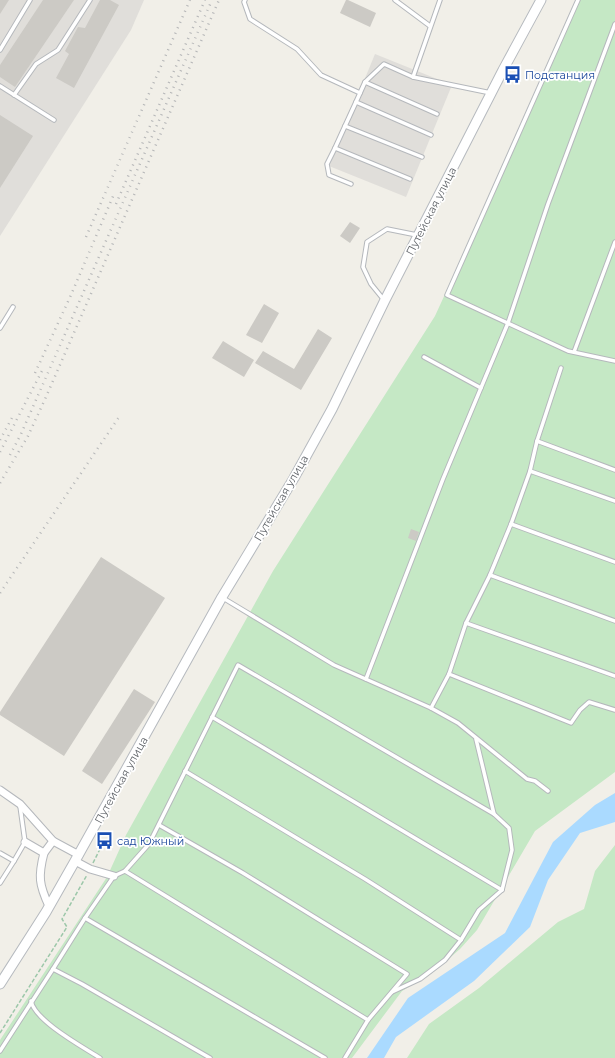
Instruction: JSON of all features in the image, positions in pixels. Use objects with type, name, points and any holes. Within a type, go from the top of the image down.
[{"type":"main road","name":"Путейская улица","points":[[0,984],[77,858],[222,597],[294,478],[541,0]]},
{"type":"street","points":[[0,790],[20,804],[53,841],[90,869],[114,876]]},
{"type":"street","points":[[49,906],[42,891],[40,872],[44,854],[53,841]]},
{"type":"street","points":[[25,842],[44,854]]},
{"type":"lane","points":[[0,50],[30,0]]},
{"type":"lane","points":[[14,95],[36,64],[58,50],[90,0]]},
{"type":"lane","points":[[245,0],[250,19],[297,49],[321,75],[360,93]]},
{"type":"lane","points":[[395,0],[430,26]]},
{"type":"lane","points":[[413,77],[440,0]]},
{"type":"lane","points":[[578,0],[447,294],[568,351],[615,361]]},
{"type":"lane","points":[[366,679],[443,479],[508,323],[548,204],[615,24]]},
{"type":"lane","points":[[351,184],[329,175],[327,164],[365,82],[384,64],[413,77],[492,93]]},
{"type":"lane","points":[[365,82],[437,114]]},
{"type":"lane","points":[[0,86],[54,120]]},
{"type":"lane","points":[[356,102],[431,135]]},
{"type":"lane","points":[[345,126],[422,156]]},
{"type":"lane","points":[[335,148],[410,179]]},
{"type":"lane","points":[[385,300],[371,284],[363,267],[367,242],[387,229],[418,236]]},
{"type":"lane","points":[[574,352],[615,242]]},
{"type":"lane","points":[[0,328],[13,307]]},
{"type":"lane","points":[[424,357],[481,388]]},
{"type":"lane","points":[[431,708],[449,674],[466,623],[490,575],[511,524],[530,471],[561,368]]},
{"type":"lane","points":[[538,441],[615,470]]},
{"type":"lane","points":[[530,471],[615,501]]},
{"type":"lane","points":[[511,524],[615,562]]},
{"type":"lane","points":[[490,575],[615,621]]},
{"type":"lane","points":[[222,597],[334,665],[431,708],[458,723],[527,779],[535,780],[548,791]]},
{"type":"lane","points":[[466,623],[615,676]]},
{"type":"lane","points":[[0,1051],[85,918],[114,876],[125,871],[150,844],[238,666],[494,814],[509,828],[512,850],[502,890],[479,910],[461,940],[445,960],[420,979],[391,992]]},
{"type":"lane","points":[[449,674],[571,723],[580,710],[589,702],[615,710]]},
{"type":"lane","points":[[212,717],[502,890]]},
{"type":"lane","points":[[476,738],[494,814]]},
{"type":"lane","points":[[186,771],[365,879],[461,940]]},
{"type":"lane","points":[[0,883],[25,842],[20,804]]},
{"type":"lane","points":[[159,825],[243,874],[407,974],[368,1020],[345,1058]]},
{"type":"lane","points":[[0,853],[14,861]]},
{"type":"lane","points":[[125,871],[368,1020]]},
{"type":"lane","points":[[85,918],[325,1058]]},
{"type":"lane","points":[[53,969],[82,984],[210,1058]]},
{"type":"lane","points":[[31,1001],[32,1006],[50,1026],[100,1058]]},
{"type":"path","points":[[0,1033],[67,927],[62,919],[104,841]]},
{"type":"shaded area","points":[[0,0],[144,0],[131,30],[0,236]]},
{"type":"shaded area","points":[[375,54],[452,85],[406,197],[329,166]]},
{"type":"green space","points":[[580,0],[615,0],[615,772],[535,831],[477,930],[460,949],[432,973],[402,991],[352,1058],[0,1058],[0,1040],[107,877],[126,835],[273,571],[435,316]]},
{"type":"green space","points":[[615,845],[615,1058],[407,1058],[429,1024],[479,988],[558,922],[584,909],[595,871]]},
{"type":"water","points":[[615,793],[615,822],[580,833],[548,880],[530,927],[474,981],[396,1037],[384,1058],[367,1058],[408,998],[505,933],[553,842],[595,805]]},
{"type":"building","points":[[0,0],[9,0],[0,14]]},
{"type":"building","points":[[43,0],[74,0],[15,87],[0,77],[0,65]]},
{"type":"building","points":[[100,0],[110,0],[119,5],[74,88],[56,78],[69,54],[65,51],[78,27],[85,28]]},
{"type":"building","points":[[346,0],[376,13],[370,27],[340,13]]},
{"type":"building","points":[[0,115],[33,136],[0,188]]},
{"type":"building","points":[[350,222],[360,228],[350,243],[340,236]]},
{"type":"building","points":[[264,304],[279,313],[262,343],[246,335]]},
{"type":"building","points":[[318,329],[332,338],[301,390],[255,363],[263,351],[294,369]]},
{"type":"building","points":[[223,341],[254,360],[244,377],[212,358]]},
{"type":"building","points":[[411,529],[419,532],[416,541],[408,538]]},
{"type":"building","points":[[101,557],[165,598],[64,756],[0,715],[0,712]]},
{"type":"building","points":[[134,689],[155,702],[102,784],[82,771]]},
{"type":"railway","points":[[86,237],[190,0]]},
{"type":"railway","points":[[116,204],[205,0]]},
{"type":"railway","points":[[10,455],[21,434],[212,0]]},
{"type":"railway","points":[[0,483],[28,436],[46,397],[219,0]]},
{"type":"railway","points":[[35,373],[71,295],[114,194]]},
{"type":"railway","points":[[0,452],[44,367]]},
{"type":"railway","points":[[0,440],[14,414]]},
{"type":"railway","points":[[0,593],[119,417]]},
{"type":"place","name":"Подстанция","points":[[512,75]]},
{"type":"place","name":"сад Южный","points":[[104,841]]}]
